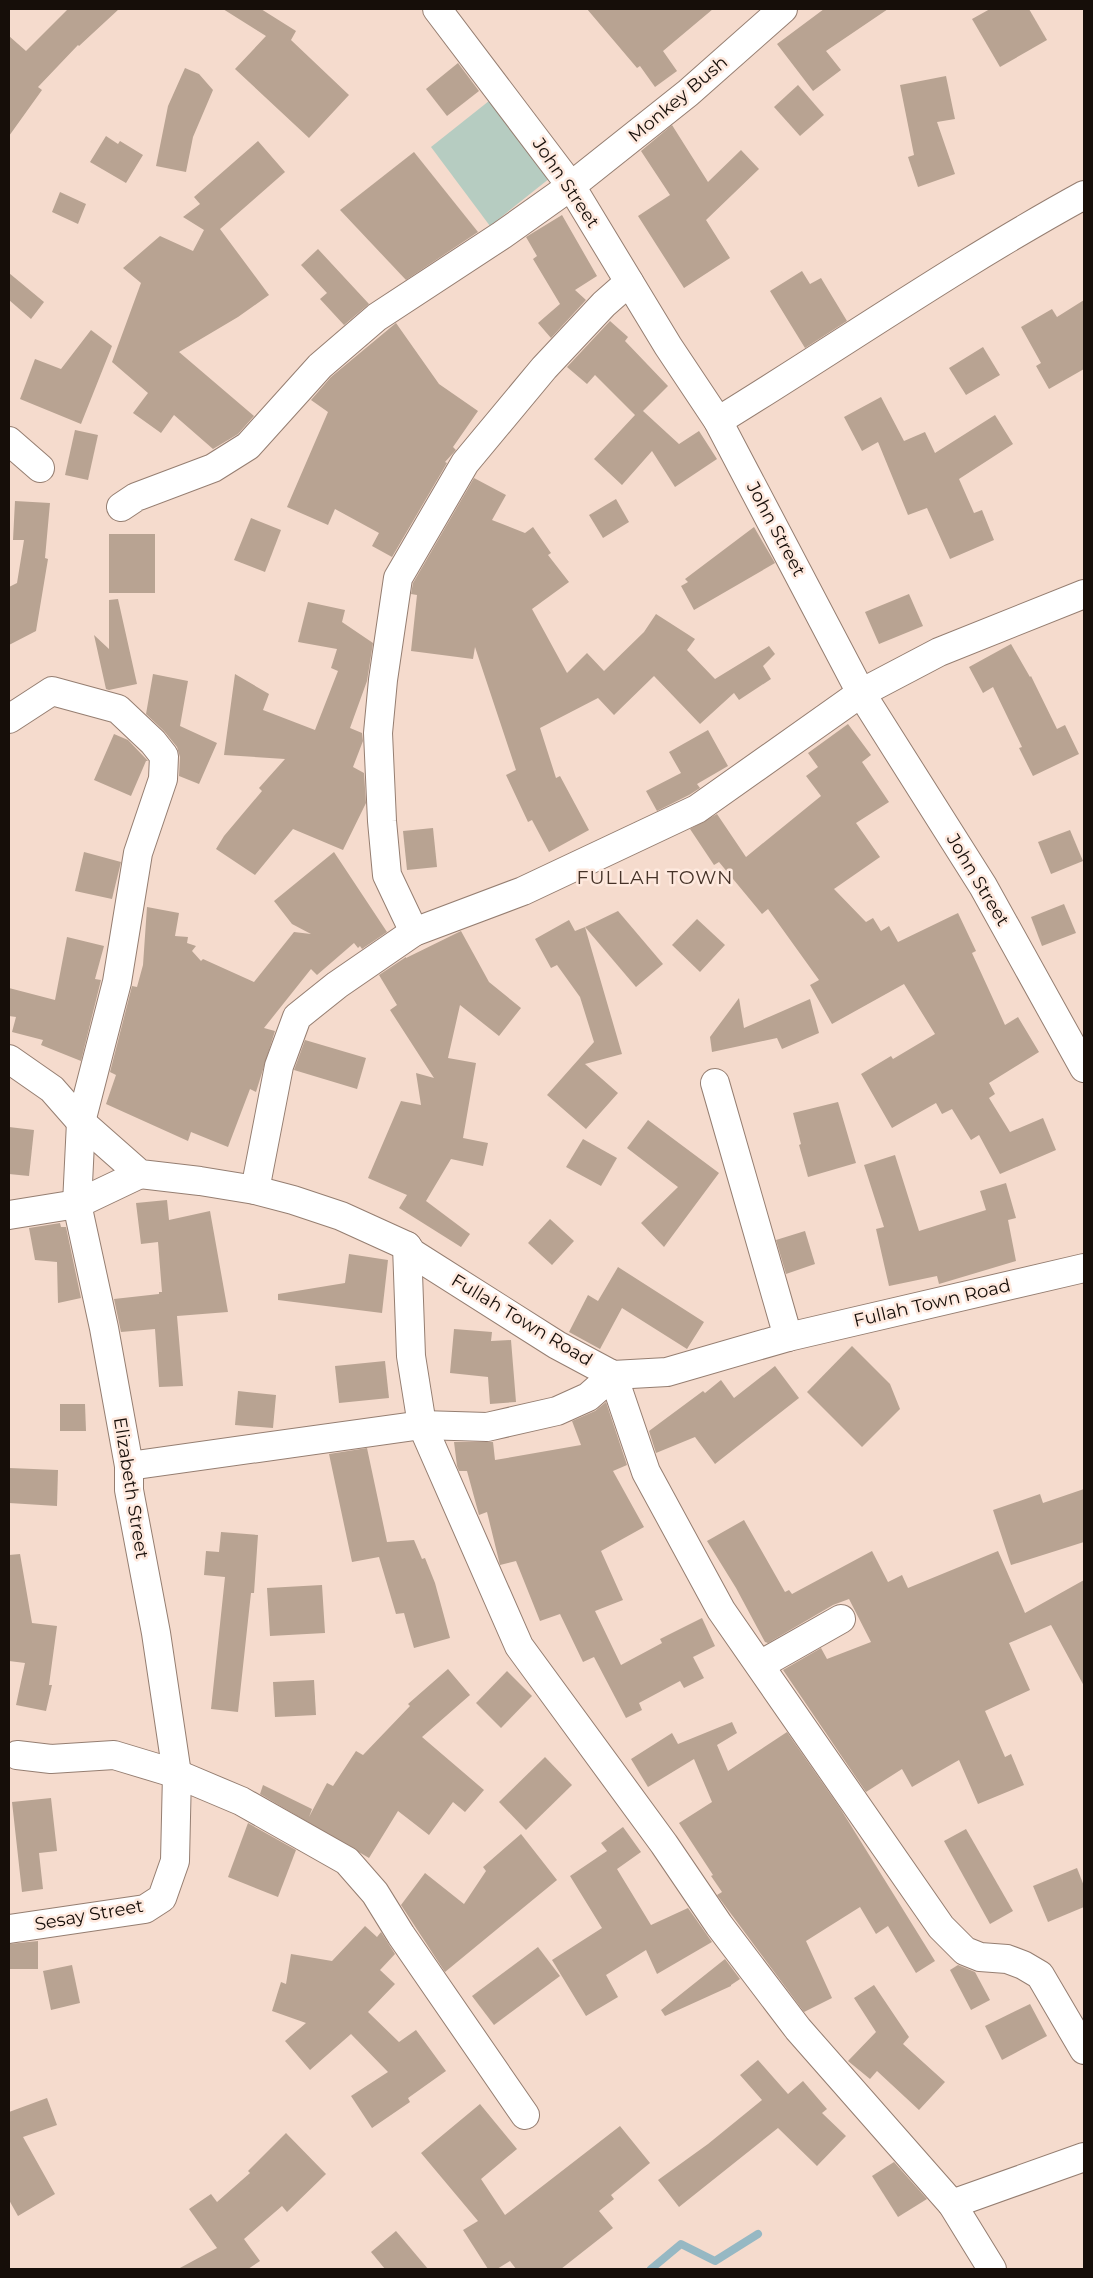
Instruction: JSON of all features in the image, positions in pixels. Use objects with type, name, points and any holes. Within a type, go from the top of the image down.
[{"type":"street","name":"John Street","points":[[437,9],[571,186],[668,346],[718,421],[807,587],[861,693],[983,886],[1084,1068]]},
{"type":"street","name":"Monkey Bush","points":[[121,507],[136,497],[213,468],[248,446],[320,366],[377,317],[502,235],[571,186],[688,93],[783,9]]},
{"type":"street","points":[[718,421],[858,334],[960,266],[1084,195]]},
{"type":"street","points":[[414,932],[387,875],[382,821],[378,733],[383,680],[398,578],[465,463],[544,368],[604,304],[629,282]]},
{"type":"street","points":[[9,441],[40,468]]},
{"type":"street","points":[[255,1190],[279,1066],[297,1017],[338,985],[414,932],[523,890],[697,809],[861,693],[939,652],[1084,594]]},
{"type":"street","name":"Elizabeth Street","points":[[9,720],[52,691],[118,709],[153,742],[164,756],[163,779],[138,853],[117,982],[81,1122],[77,1204],[104,1328],[128,1466],[129,1490],[156,1633],[177,1774]]},
{"type":"street","points":[[9,1059],[52,1089],[81,1122],[140,1174],[77,1204],[9,1216]]},
{"type":"street","points":[[715,1083],[788,1336]]},
{"type":"street","name":"Fullah Town Road","points":[[140,1174],[255,1190],[341,1216],[407,1246],[412,1253],[557,1345],[613,1375],[667,1372],[788,1336],[1084,1268]]},
{"type":"street","points":[[407,1246],[411,1356],[422,1425],[519,1646],[664,1844],[719,1924],[798,2029],[952,2204],[992,2269]]},
{"type":"street","points":[[128,1466],[326,1436],[422,1425],[487,1427],[557,1411],[588,1397],[613,1375],[646,1472],[721,1610],[942,1927],[965,1952],[980,1957],[1007,1959],[1023,1965],[1040,1975],[1084,2050]]},
{"type":"street","points":[[760,1665],[841,1619]]},
{"type":"street","points":[[17,1755],[51,1759],[114,1755],[177,1774],[241,1801],[347,1861],[375,1894],[401,1935],[525,2115]]},
{"type":"street","name":"Sesay Street","points":[[9,1929],[145,1908],[162,1898],[175,1860],[177,1774]]},
{"type":"street","points":[[952,2204],[1084,2157]]},
{"type":"green space","points":[[494,97],[550,178],[490,226],[431,147]]},
{"type":"building","points":[[68,9],[119,9],[78,45],[38,87],[42,90],[9,136],[9,36],[26,51]]},
{"type":"building","points":[[223,9],[261,9],[296,31],[291,40],[349,95],[309,138],[235,69],[266,36]]},
{"type":"building","points":[[587,9],[713,9],[663,51],[677,71],[655,87],[640,66],[637,68]]},
{"type":"building","points":[[824,9],[888,9],[826,51],[841,70],[813,91],[777,44]]},
{"type":"building","points":[[990,9],[1029,9],[1047,40],[1000,67],[972,19]]},
{"type":"building","points":[[458,63],[479,91],[447,116],[426,89]]},
{"type":"building","points":[[185,68],[199,74],[213,90],[193,137],[186,172],[156,166],[168,106]]},
{"type":"building","points":[[946,76],[955,119],[937,122],[955,174],[918,187],[908,157],[914,155],[900,85]]},
{"type":"building","points":[[798,85],[824,115],[800,136],[774,107]]},
{"type":"building","points":[[672,125],[708,182],[741,150],[759,169],[706,220],[730,258],[684,288],[638,216],[670,195],[641,151]]},
{"type":"building","points":[[106,136],[118,144],[120,141],[143,155],[126,183],[90,162]]},
{"type":"building","points":[[258,141],[285,172],[220,229],[269,295],[238,317],[179,352],[254,416],[238,434],[213,449],[174,415],[161,433],[133,413],[148,393],[112,362],[141,283],[123,268],[160,236],[193,251],[204,230],[183,217],[200,204],[194,197]]},
{"type":"building","points":[[414,152],[478,232],[406,280],[340,210]]},
{"type":"building","points":[[60,192],[86,204],[78,224],[52,212]]},
{"type":"building","points":[[562,215],[597,276],[575,290],[586,300],[551,338],[538,323],[560,304],[533,259],[537,256],[526,237]]},
{"type":"building","points":[[318,249],[369,304],[344,325],[320,299],[327,293],[301,265]]},
{"type":"building","points":[[802,271],[810,284],[821,278],[847,321],[805,348],[770,291]]},
{"type":"building","points":[[9,273],[44,302],[31,319],[9,300]]},
{"type":"building","points":[[1084,300],[1084,369],[1049,389],[1036,366],[1041,363],[1021,327],[1052,309],[1057,317]]},
{"type":"building","points":[[610,321],[628,337],[625,341],[668,386],[643,411],[679,444],[699,431],[717,459],[675,487],[652,451],[622,485],[594,459],[635,415],[595,375],[587,384],[567,367]]},
{"type":"building","points":[[396,323],[439,384],[478,411],[453,447],[456,450],[445,462],[447,463],[392,557],[372,546],[379,533],[335,509],[328,525],[287,507],[328,412],[311,400],[331,377]]},
{"type":"building","points":[[91,330],[112,346],[81,424],[20,399],[35,359],[61,369]]},
{"type":"building","points":[[983,347],[1000,375],[966,395],[949,368]]},
{"type":"building","points":[[881,397],[904,441],[925,432],[935,453],[995,415],[1013,444],[959,479],[974,513],[982,510],[994,540],[950,559],[927,508],[908,515],[878,442],[862,451],[844,417]]},
{"type":"building","points":[[75,430],[98,435],[88,480],[65,475]]},
{"type":"building","points":[[474,478],[506,495],[492,520],[525,533],[533,527],[551,553],[548,555],[569,582],[532,609],[567,673],[587,653],[604,671],[644,632],[656,614],[695,639],[687,650],[715,679],[769,646],[775,654],[763,666],[771,679],[739,700],[734,693],[700,724],[654,676],[614,715],[598,698],[540,728],[556,778],[560,776],[589,830],[549,852],[532,820],[528,822],[506,775],[516,770],[475,647],[473,659],[411,651],[417,595],[411,594],[413,583]]},
{"type":"building","points":[[616,499],[629,522],[603,538],[589,515]]},
{"type":"building","points":[[15,501],[50,503],[45,558],[48,559],[36,631],[9,645],[9,587],[17,583],[24,540],[13,540]]},
{"type":"building","points":[[251,518],[281,530],[265,572],[234,560]]},
{"type":"building","points":[[754,527],[775,563],[694,610],[681,586],[688,582],[685,579]]},
{"type":"building","points":[[109,534],[155,534],[155,593],[109,593]]},
{"type":"building","points":[[909,594],[923,626],[879,644],[865,612]]},
{"type":"building","points":[[118,599],[137,684],[109,690],[106,689],[94,635],[109,649],[109,600]]},
{"type":"building","points":[[308,602],[345,610],[342,622],[373,643],[367,681],[350,728],[362,733],[363,741],[353,767],[364,773],[366,803],[343,850],[293,829],[255,875],[216,849],[224,836],[262,791],[259,788],[285,759],[224,755],[235,674],[269,694],[263,710],[315,730],[338,671],[331,668],[337,649],[298,642]]},
{"type":"building","points":[[1011,644],[1031,676],[1057,729],[1065,725],[1079,754],[1033,776],[1019,748],[1022,747],[993,687],[983,693],[969,667]]},
{"type":"building","points":[[153,674],[188,681],[180,726],[217,743],[199,784],[179,776],[180,757],[177,747],[146,714]]},
{"type":"building","points":[[848,724],[871,755],[862,762],[889,802],[856,823],[880,857],[834,889],[866,922],[873,918],[881,931],[889,926],[898,942],[958,913],[976,951],[972,953],[1005,1025],[1018,1017],[1039,1052],[989,1083],[995,1094],[989,1098],[1010,1132],[1043,1118],[1056,1150],[1000,1174],[979,1135],[971,1140],[952,1109],[942,1114],[936,1103],[892,1128],[861,1074],[891,1056],[893,1059],[935,1034],[904,984],[832,1024],[810,985],[819,980],[768,909],[762,914],[719,862],[714,865],[690,829],[717,814],[746,857],[821,796],[806,776],[818,767],[808,753]]},
{"type":"building","points":[[708,730],[728,766],[697,784],[700,788],[689,795],[657,811],[646,791],[681,773],[669,752]]},
{"type":"building","points":[[114,734],[128,740],[148,761],[146,761],[131,796],[94,780]]},
{"type":"building","points":[[433,828],[437,867],[407,870],[403,831]]},
{"type":"building","points":[[1070,830],[1083,861],[1051,874],[1038,842]]},
{"type":"building","points":[[84,852],[121,862],[112,899],[75,891]]},
{"type":"building","points":[[334,852],[387,932],[362,949],[360,946],[358,948],[354,943],[317,975],[311,969],[264,1028],[275,1031],[256,1092],[250,1089],[228,1147],[191,1132],[188,1141],[106,1104],[116,1075],[110,1072],[132,986],[137,987],[143,965],[147,907],[179,913],[175,936],[188,937],[187,943],[196,946],[192,951],[201,961],[203,959],[254,982],[294,932],[311,934],[292,924],[274,901]]},
{"type":"building","points":[[1064,904],[1076,933],[1042,946],[1031,917]]},
{"type":"building","points":[[618,911],[663,964],[636,987],[585,927]]},
{"type":"building","points":[[697,919],[725,945],[700,972],[672,945]]},
{"type":"building","points":[[569,920],[575,931],[585,927],[622,1054],[585,1064],[618,1093],[586,1129],[547,1095],[594,1042],[580,997],[557,965],[551,968],[535,939]]},
{"type":"building","points":[[461,931],[489,982],[521,1008],[499,1036],[460,1005],[448,1058],[476,1063],[463,1138],[488,1143],[483,1166],[451,1159],[426,1201],[470,1234],[461,1247],[399,1208],[407,1195],[368,1178],[401,1101],[421,1105],[416,1073],[434,1078],[390,1010],[397,1005],[379,975],[406,957]]},
{"type":"building","points":[[67,937],[104,946],[95,979],[101,980],[81,1061],[41,1045],[43,1040],[12,1032],[16,1017],[9,1016],[9,988],[55,1000]]},
{"type":"building","points":[[739,998],[744,1028],[810,999],[819,1033],[782,1049],[777,1038],[712,1052],[710,1037]]},
{"type":"building","points":[[305,1040],[366,1058],[357,1089],[294,1070]]},
{"type":"building","points":[[838,1102],[856,1163],[808,1177],[793,1113]]},
{"type":"building","points":[[648,1120],[719,1173],[664,1247],[641,1223],[678,1187],[627,1148]]},
{"type":"building","points":[[9,1127],[34,1130],[29,1176],[9,1174]]},
{"type":"building","points":[[583,1139],[617,1158],[601,1186],[566,1167]]},
{"type":"building","points":[[895,1155],[919,1231],[986,1210],[980,1191],[1006,1183],[1016,1218],[1008,1220],[1016,1261],[939,1284],[937,1276],[889,1286],[876,1229],[884,1227],[864,1165]]},
{"type":"building","points":[[167,1200],[169,1220],[210,1211],[228,1312],[177,1316],[183,1386],[159,1387],[155,1329],[121,1332],[114,1299],[159,1294],[159,1292],[162,1292],[158,1242],[141,1244],[136,1203]]},
{"type":"building","points":[[550,1219],[574,1241],[552,1265],[528,1243]]},
{"type":"building","points":[[60,1223],[61,1227],[66,1227],[81,1298],[58,1303],[57,1262],[35,1260],[29,1228]]},
{"type":"building","points":[[805,1231],[815,1264],[786,1274],[776,1240]]},
{"type":"building","points":[[349,1254],[388,1260],[382,1313],[278,1300],[278,1294],[345,1283]]},
{"type":"building","points":[[618,1267],[704,1322],[687,1349],[622,1308],[600,1349],[569,1332],[588,1295],[598,1301]]},
{"type":"building","points":[[454,1329],[492,1332],[491,1341],[511,1340],[516,1402],[490,1404],[488,1377],[450,1373]]},
{"type":"building","points":[[852,1346],[890,1384],[900,1409],[862,1447],[807,1392]]},
{"type":"building","points":[[385,1361],[389,1398],[339,1403],[335,1366]]},
{"type":"building","points":[[775,1366],[799,1398],[715,1464],[695,1437],[656,1453],[649,1431],[703,1391],[705,1393],[721,1380],[734,1398]]},
{"type":"building","points":[[238,1391],[276,1395],[273,1428],[235,1425]]},
{"type":"building","points":[[606,1402],[627,1465],[613,1471],[644,1527],[601,1551],[623,1600],[595,1611],[621,1665],[662,1643],[660,1639],[702,1618],[715,1646],[693,1657],[704,1678],[684,1688],[680,1681],[639,1703],[642,1710],[626,1718],[594,1657],[583,1662],[560,1614],[540,1621],[516,1561],[500,1565],[487,1512],[479,1515],[467,1471],[459,1471],[457,1466],[454,1442],[493,1442],[495,1460],[581,1445],[572,1421],[595,1411]]},
{"type":"building","points":[[60,1404],[85,1404],[86,1431],[60,1431]]},
{"type":"building","points":[[367,1448],[387,1542],[414,1540],[422,1559],[425,1558],[435,1583],[450,1638],[414,1648],[404,1613],[396,1614],[379,1557],[352,1562],[329,1454]]},
{"type":"building","points":[[9,1468],[58,1470],[57,1506],[9,1503]]},
{"type":"building","points":[[1084,1489],[1084,1542],[1011,1565],[993,1510],[1040,1494],[1043,1503]]},
{"type":"building","points":[[744,1520],[785,1592],[789,1590],[792,1594],[872,1551],[888,1582],[902,1575],[908,1588],[998,1551],[1025,1613],[1084,1580],[1084,1686],[1051,1625],[1009,1643],[1030,1690],[985,1711],[1005,1757],[1011,1754],[1024,1785],[978,1804],[959,1760],[912,1787],[902,1769],[866,1792],[783,1670],[821,1648],[827,1659],[871,1642],[849,1599],[833,1605],[768,1643],[765,1642],[736,1588],[707,1541]]},
{"type":"building","points":[[221,1532],[258,1535],[254,1593],[251,1593],[238,1712],[211,1709],[225,1577],[204,1575],[206,1551],[219,1552]]},
{"type":"building","points":[[20,1554],[32,1623],[57,1626],[49,1685],[52,1685],[46,1711],[16,1705],[25,1663],[9,1661],[9,1555]]},
{"type":"building","points":[[322,1585],[325,1633],[270,1636],[267,1588]]},
{"type":"building","points":[[448,1669],[470,1695],[422,1737],[484,1790],[465,1812],[453,1802],[429,1835],[398,1811],[369,1858],[260,1794],[263,1785],[312,1809],[309,1817],[327,1783],[333,1786],[356,1751],[363,1755],[410,1706],[408,1704]]},
{"type":"building","points":[[507,1671],[532,1696],[501,1728],[476,1703]]},
{"type":"building","points":[[314,1680],[316,1715],[275,1717],[273,1682]]},
{"type":"building","points":[[732,1722],[737,1733],[717,1745],[728,1771],[787,1732],[840,1808],[935,1961],[916,1973],[888,1926],[876,1934],[860,1907],[806,1941],[832,1998],[804,2012],[717,1895],[722,1892],[679,1823],[712,1802],[694,1759],[648,1787],[631,1759],[672,1733],[678,1744]]},
{"type":"building","points":[[545,1757],[572,1785],[526,1830],[499,1802]]},
{"type":"building","points":[[51,1798],[57,1851],[39,1853],[43,1889],[22,1892],[12,1802]]},
{"type":"building","points":[[248,1823],[296,1850],[278,1897],[228,1877]]},
{"type":"building","points":[[623,1827],[641,1852],[617,1869],[651,1925],[688,1908],[712,1942],[657,1974],[646,1950],[606,1975],[618,1997],[586,2016],[552,1960],[602,1928],[570,1876],[607,1851],[601,1843]]},
{"type":"building","points":[[966,1829],[1013,1911],[990,1924],[944,1841]]},
{"type":"building","points":[[521,1834],[557,1880],[445,1972],[401,1905],[425,1873],[464,1904],[486,1871],[483,1867]]},
{"type":"building","points":[[1077,1868],[1084,1886],[1084,1907],[1048,1922],[1033,1886]]},
{"type":"building","points":[[365,1926],[377,1937],[381,1932],[395,1954],[380,1970],[395,1984],[368,2012],[399,2042],[416,2030],[446,2071],[408,2098],[410,2102],[372,2128],[351,2096],[388,2072],[351,2034],[310,2070],[285,2041],[306,2023],[272,2011],[281,1982],[286,1984],[291,1954],[332,1961]]},
{"type":"building","points":[[38,1941],[38,1969],[9,1969],[9,1944]]},
{"type":"building","points":[[538,1947],[560,1976],[494,2025],[472,1996]]},
{"type":"building","points":[[725,1959],[740,1979],[731,1986],[665,2016],[661,2010]]},
{"type":"building","points":[[72,1965],[80,2003],[51,2010],[43,1971]]},
{"type":"building","points":[[958,1965],[975,1972],[990,2000],[971,2010],[950,1970]]},
{"type":"building","points":[[874,1985],[909,2037],[903,2044],[945,2082],[919,2110],[877,2071],[870,2079],[848,2061],[876,2032],[854,1998]]},
{"type":"building","points":[[1030,2004],[1047,2036],[1002,2060],[985,2026]]},
{"type":"building","points":[[758,2060],[788,2094],[803,2081],[827,2109],[822,2113],[846,2136],[817,2166],[778,2128],[679,2207],[658,2180],[708,2144],[762,2100],[740,2075]]},
{"type":"building","points":[[47,2098],[57,2125],[23,2137],[55,2194],[18,2216],[9,2200],[9,2112]]},
{"type":"building","points":[[480,2104],[517,2149],[481,2179],[505,2215],[620,2126],[650,2163],[611,2195],[614,2199],[599,2211],[613,2228],[561,2269],[516,2269],[510,2261],[497,2269],[488,2269],[463,2230],[478,2221],[421,2153]]},
{"type":"building","points":[[286,2133],[326,2174],[287,2212],[282,2206],[244,2239],[260,2261],[248,2269],[178,2269],[217,2248],[189,2209],[211,2194],[217,2202],[250,2173],[248,2171]]},
{"type":"building","points":[[894,2162],[927,2199],[898,2217],[872,2176]]},
{"type":"building","points":[[396,2231],[428,2269],[385,2269],[371,2252]]},
{"type":"waterway","points":[[651,2269],[681,2244],[715,2261],[758,2234]]},
{"type":"district","name":"FULLAH TOWN","points":[[655,877]]}]
